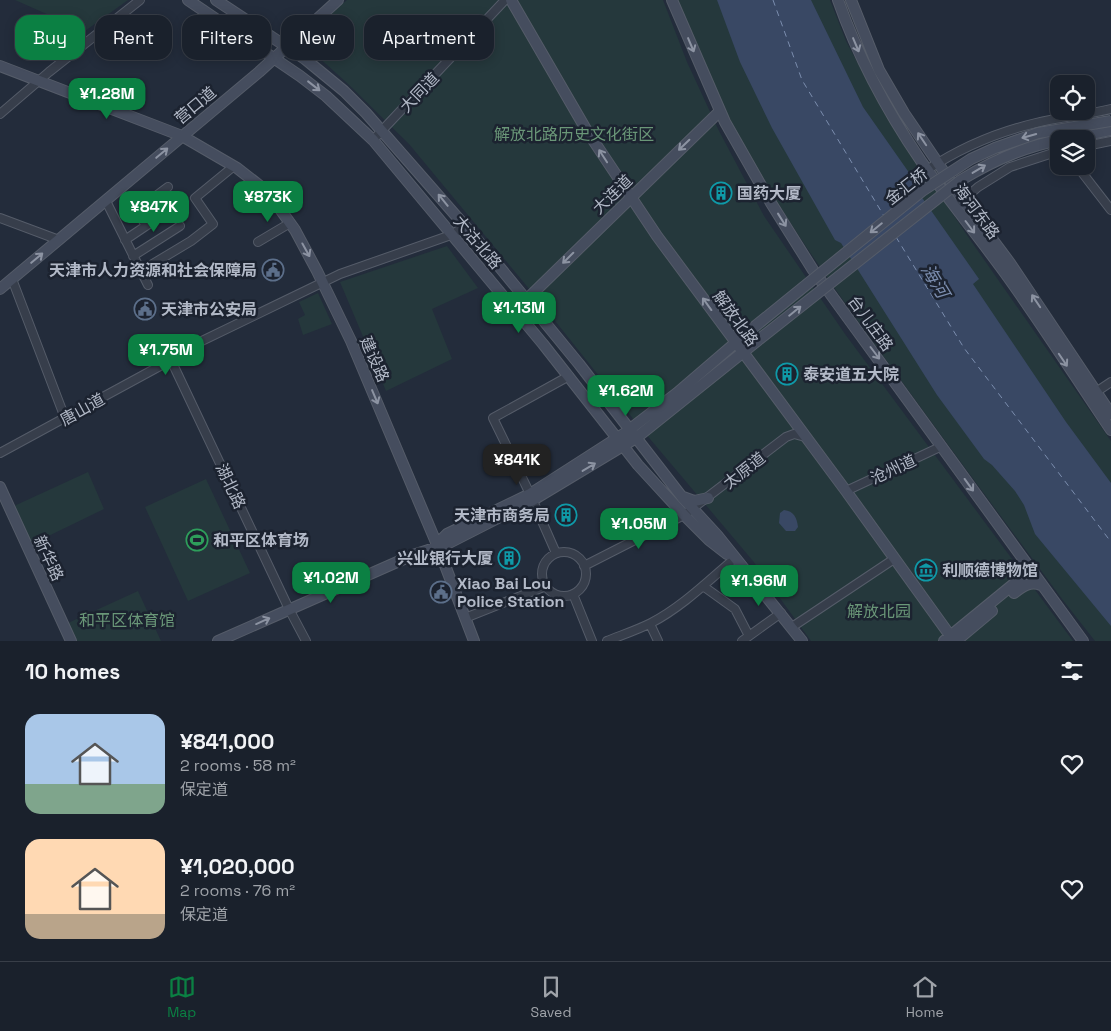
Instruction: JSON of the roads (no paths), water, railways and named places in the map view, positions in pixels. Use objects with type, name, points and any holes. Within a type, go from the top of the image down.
[{"type":"street","points":[[40,81],[140,0]]},
{"type":"street","points":[[0,114],[145,0]]},
{"type":"street","name":"大沽北路","points":[[188,0],[275,58],[326,96],[373,140],[569,376],[603,420],[629,436],[638,465],[688,512],[717,536],[802,641]]},
{"type":"street","name":"大沽北路","points":[[216,0],[281,43]]},
{"type":"street","name":"营口道","points":[[321,15],[338,0]]},
{"type":"street","name":"大同道","points":[[373,140],[506,0]]},
{"type":"street","name":"解放北路","points":[[510,0],[587,131],[630,197],[846,491],[951,640]]},
{"type":"street","name":"台儿庄路","points":[[672,0],[720,111],[771,203],[813,270],[1082,641]]},
{"type":"street","name":"海河东路","points":[[838,0],[860,55],[877,89],[927,170],[959,203],[1010,263],[1111,414]]},
{"type":"street","name":"海河东路","points":[[851,0],[880,70],[904,113],[938,163],[959,203],[1111,430]]},
{"type":"street","name":"营口道","points":[[0,289],[281,51]]},
{"type":"street","name":"大沽北路","points":[[306,60],[344,91],[382,130],[465,226],[578,364],[617,415],[629,436],[682,497],[688,512]]},
{"type":"street","name":"建设路","points":[[0,66],[182,136],[234,166],[264,189],[280,208],[322,282],[355,350],[438,547],[474,641]]},
{"type":"street","points":[[927,170],[938,163],[1012,129],[1058,118],[1111,109]]},
{"type":"street","name":"大连道","points":[[526,300],[720,111]]},
{"type":"street","name":"金汇桥","points":[[651,420],[748,332],[922,191],[971,159],[995,148],[1038,133],[1111,121]]},
{"type":"street","points":[[1095,133],[1111,130]]},
{"type":"street","points":[[1095,138],[1111,137]]},
{"type":"street","name":"金汇桥","points":[[651,420],[743,353],[960,180],[987,164],[1013,152],[1050,142]]},
{"type":"street","points":[[1095,145],[1111,142]]},
{"type":"street","points":[[959,203],[978,187],[1010,167],[1050,154]]},
{"type":"street","points":[[141,271],[191,241],[212,224],[195,198],[234,166]]},
{"type":"street","points":[[1084,175],[1111,210]]},
{"type":"street","points":[[146,226],[138,210],[168,187]]},
{"type":"street","points":[[106,201],[148,286]]},
{"type":"street","points":[[125,240],[171,209]]},
{"type":"street","points":[[0,218],[58,240]]},
{"type":"street","points":[[258,242],[290,223]]},
{"type":"street","points":[[133,256],[180,226]]},
{"type":"street","name":"唐山道","points":[[0,452],[176,356],[176,352],[340,274],[452,235],[465,226]]},
{"type":"street","points":[[12,279],[64,417]]},
{"type":"street","points":[[754,367],[751,356],[757,342]]},
{"type":"street","name":"湖北路","points":[[170,359],[306,641]]},
{"type":"street","points":[[556,554],[493,418],[569,376]]},
{"type":"street","points":[[1096,392],[1111,382]]},
{"type":"street","points":[[617,415],[631,421],[651,420]]},
{"type":"street","points":[[218,641],[413,555],[438,547],[447,534],[531,497],[629,436],[651,420]]},
{"type":"street","name":"太原道","points":[[584,566],[688,512],[786,437],[794,434],[806,437]]},
{"type":"street","name":"沧州道","points":[[846,491],[940,447]]},
{"type":"street","name":"新华路","points":[[0,487],[71,641]]},
{"type":"street","points":[[682,497],[694,501],[708,498]]},
{"type":"street","points":[[570,553],[576,556],[584,566],[585,581],[582,588],[573,594],[562,596],[555,594],[546,586],[542,577],[542,570],[550,557],[556,554],[570,553]]},
{"type":"street","points":[[951,640],[967,622],[1021,578],[1025,569],[1022,558]]},
{"type":"street","points":[[607,641],[650,624],[678,606],[734,559]]},
{"type":"street","points":[[792,627],[894,559]]},
{"type":"street","points":[[951,640],[1022,586],[1033,583],[1041,585]]},
{"type":"street","points":[[465,618],[546,586]]},
{"type":"street","points":[[703,586],[735,609],[746,638],[781,613]]},
{"type":"street","points":[[573,594],[592,641]]},
{"type":"street","points":[[938,619],[952,627],[967,622]]},
{"type":"street","points":[[650,624],[658,641]]},
{"type":"water","name":"海河","points":[[717,0],[811,0],[863,107],[910,174],[916,189],[979,279],[973,284],[1066,422],[1111,483],[1111,626],[1035,534],[1024,505],[1015,491],[992,465],[984,459],[937,395],[841,243],[835,240],[772,128],[740,62]]},
{"type":"water","points":[[784,510],[793,513],[796,518],[798,527],[795,531],[786,531],[779,523],[780,513]]},
{"type":"place","name":"国药大厦","points":[[721,193]]},
{"type":"place","name":"天津市人力资源和社会保障局","points":[[273,270]]},
{"type":"place","name":"天津市公安局","points":[[145,309]]},
{"type":"place","name":"泰安道五大院","points":[[787,374]]},
{"type":"place","name":"天津市商务局","points":[[566,515]]},
{"type":"place","name":"和平区体育场","points":[[197,540]]},
{"type":"place","name":"兴业银行大厦","points":[[509,558]]},
{"type":"place","name":"利顺德博物馆","points":[[926,570]]},
{"type":"place","name":"Xiao Bai Lou Police Station","points":[[441,592]]},
{"type":"park label","name":"解放北路历史文化街区","points":[[574,134]]},
{"type":"park label","name":"解放北园","points":[[879,611]]},
{"type":"park label","name":"和平区体育馆","points":[[127,620]]}]
